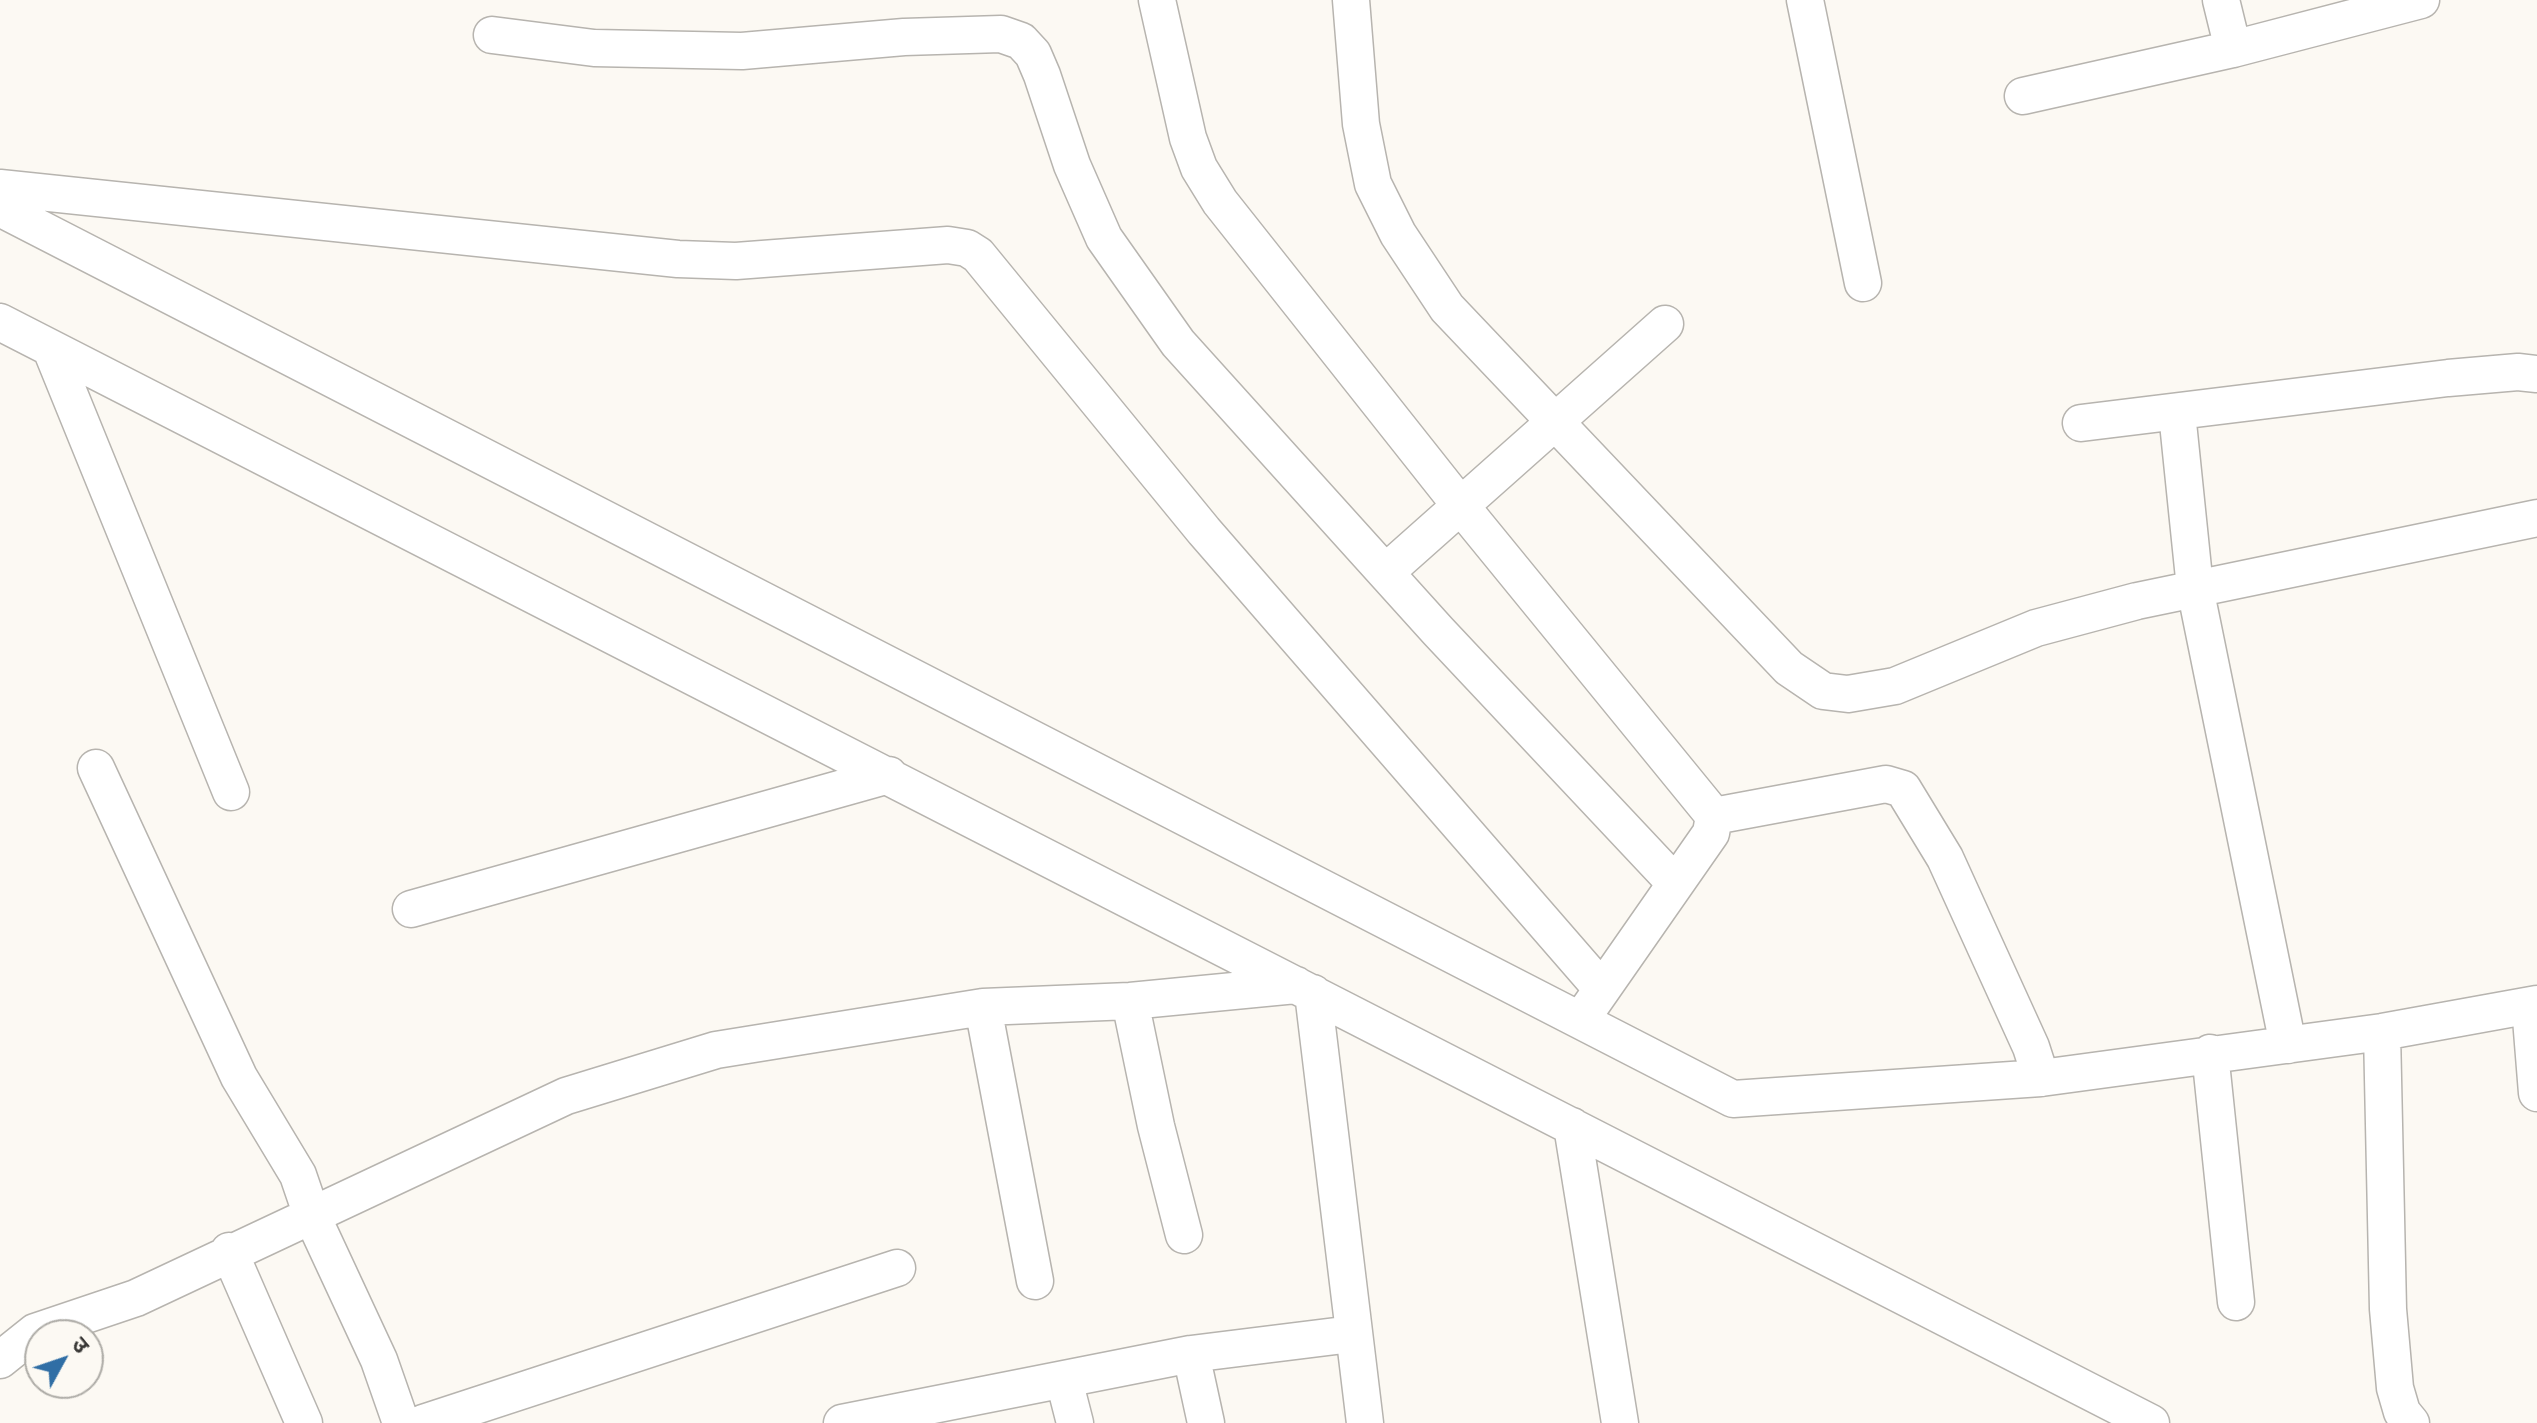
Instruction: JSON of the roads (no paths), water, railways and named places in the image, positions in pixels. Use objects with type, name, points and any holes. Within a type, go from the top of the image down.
[{"type":"street","points":[[1157,0],[1188,138],[1199,168],[1220,202],[1460,505],[1714,816],[1711,833],[1579,1022]]},
{"type":"street","points":[[1351,0],[1361,124],[1373,184],[1398,234],[1447,308],[1789,668],[1823,691],[1848,694],[1895,686],[2036,628],[2195,588],[2537,518]]},
{"type":"street","points":[[1805,0],[1863,283]]},
{"type":"street","points":[[2221,0],[2233,49]]},
{"type":"street","points":[[2023,96],[2233,49],[2421,0]]},
{"type":"street","points":[[492,35],[594,48],[742,51],[904,37],[1001,34],[1021,41],[1033,54],[1042,75],[1072,165],[1104,238],[1178,343],[1674,882]]},
{"type":"street","points":[[0,188],[678,259],[736,261],[948,245],[967,248],[978,255],[1204,531],[1601,988]]},
{"type":"street","points":[[0,208],[1733,1099],[2041,1078],[2382,1032],[2534,1005],[2537,1093]]},
{"type":"street","points":[[0,322],[2151,1423]]},
{"type":"street","points":[[1386,572],[1665,324]]},
{"type":"street","points":[[51,349],[231,792]]},
{"type":"street","points":[[2081,423],[2448,378],[2518,372],[2537,374]]},
{"type":"street","points":[[2177,413],[2195,588],[2288,1045]]},
{"type":"street","points":[[96,768],[239,1077],[298,1175],[312,1216],[373,1347],[401,1423]]},
{"type":"street","points":[[411,909],[889,775]]},
{"type":"street","points":[[1714,816],[1886,784],[1903,789],[1951,872],[2031,1047],[2041,1078]]},
{"type":"street","points":[[0,1360],[35,1332],[136,1298],[229,1251],[312,1216],[566,1096],[716,1050],[983,1007],[1304,989]]},
{"type":"street","points":[[1304,989],[1365,1423]]},
{"type":"street","points":[[1130,1001],[1156,1126],[1184,1235]]},
{"type":"street","points":[[983,1007],[1035,1281]]},
{"type":"street","points":[[2382,1032],[2388,1309],[2395,1388],[2402,1412],[2411,1423]]},
{"type":"street","points":[[2210,1053],[2236,1302]]},
{"type":"street","points":[[1572,1126],[1620,1423]]},
{"type":"street","points":[[229,1251],[304,1423]]},
{"type":"street","points":[[423,1423],[897,1268]]},
{"type":"street","points":[[842,1423],[971,1410],[1064,1380],[1191,1354],[1352,1334]]},
{"type":"street","points":[[1191,1354],[1206,1423]]},
{"type":"street","points":[[1064,1380],[1075,1423]]}]
